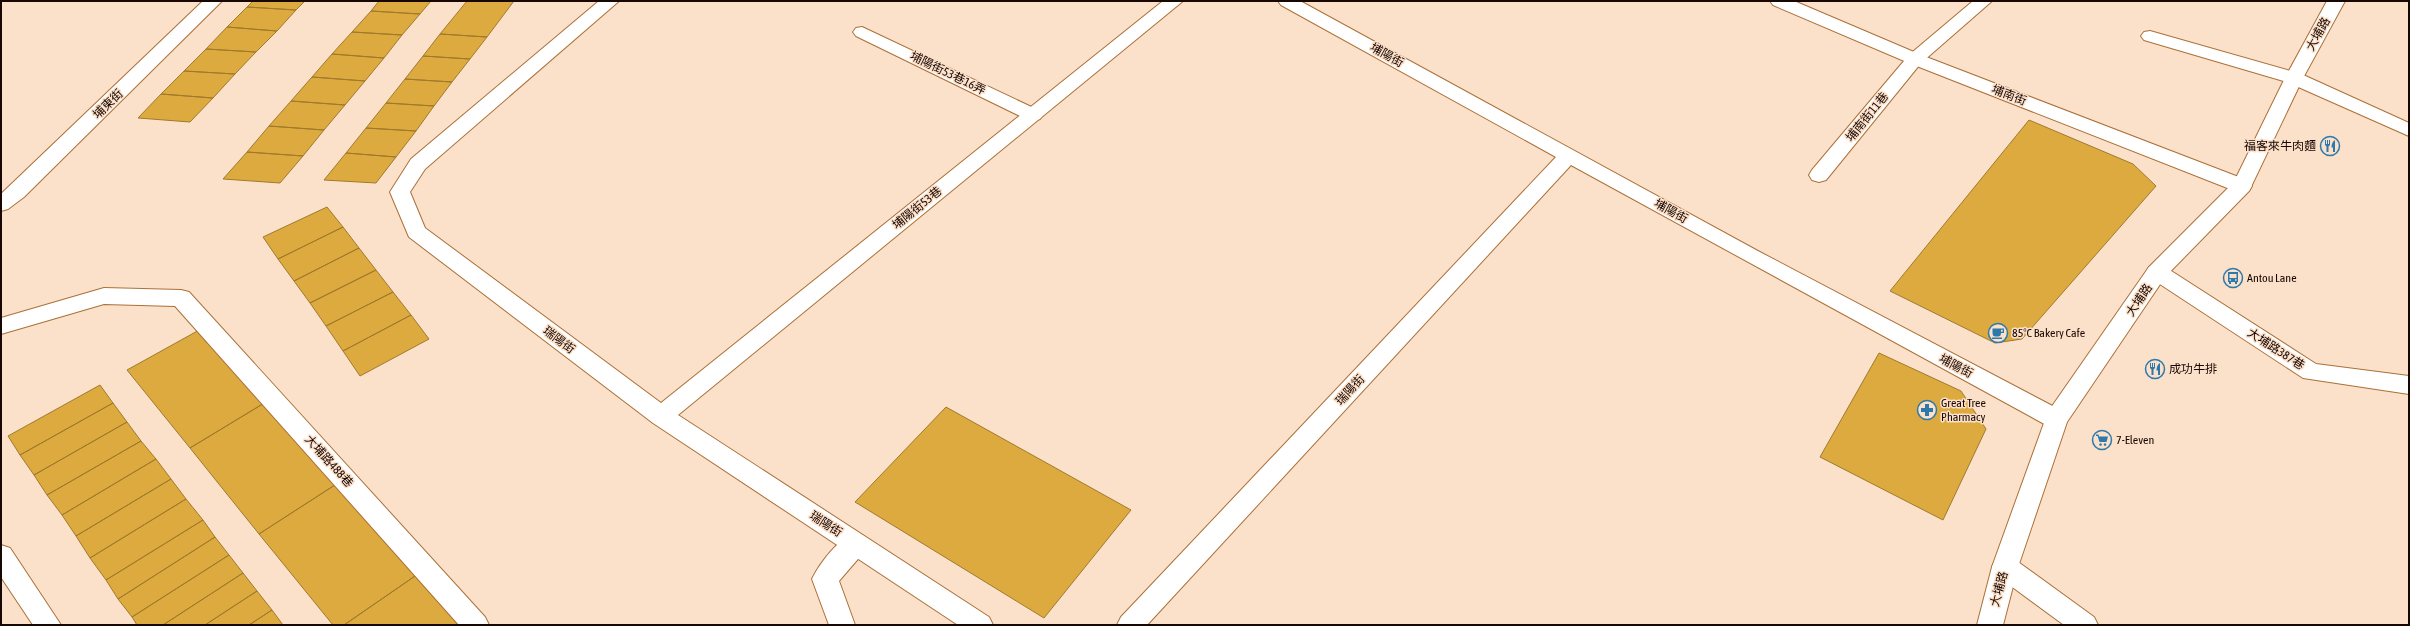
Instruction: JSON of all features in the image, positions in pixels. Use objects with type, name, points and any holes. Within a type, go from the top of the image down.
[{"type":"street","name":"埔東街","points":[[1,204],[17,192],[213,1]]},
{"type":"street","name":"瑞陽街","points":[[610,1],[418,164],[400,192],[416,232],[661,416],[980,625]]},
{"type":"street","name":"埔陽街53巷","points":[[661,416],[1174,1]]},
{"type":"street","name":"埔陽街","points":[[1287,1],[1749,255],[2056,419]]},
{"type":"street","name":"埔南街","points":[[1778,1],[1915,58],[2242,186]]},
{"type":"street","name":"埔南街11巷","points":[[1819,175],[1915,58],[1983,1]]},
{"type":"street","name":"大埔路","points":[[1990,625],[2005,567],[2056,419],[2158,272],[2242,186],[2294,78],[2336,1]]},
{"type":"street","name":"埔陽街53巷16弄","points":[[862,32],[1033,115]]},
{"type":"street","points":[[2150,36],[2294,78],[2409,130]]},
{"type":"street","name":"瑞陽街","points":[[1130,625],[1569,155]]},
{"type":"street","name":"大埔路387巷","points":[[2158,272],[2311,372],[2409,385]]},
{"type":"street","name":"大埔路488巷","points":[[1,326],[104,296],[181,298],[476,625]]},
{"type":"street","points":[[842,625],[825,579],[855,544]]},
{"type":"street","points":[[1,556],[48,625]]},
{"type":"street","points":[[2005,567],[2085,625]]},
{"type":"building","points":[[253,1],[305,1],[296,10],[247,7]]},
{"type":"building","points":[[379,1],[431,1],[420,14],[371,11]]},
{"type":"building","points":[[467,1],[514,1],[487,37],[440,34]]},
{"type":"building","points":[[247,7],[296,10],[277,31],[227,27]]},
{"type":"building","points":[[371,11],[420,14],[402,35],[352,32]]},
{"type":"building","points":[[227,27],[277,31],[256,52],[206,49]]},
{"type":"building","points":[[352,32],[402,35],[384,58],[332,54]]},
{"type":"building","points":[[440,34],[487,37],[470,59],[423,56]]},
{"type":"building","points":[[206,49],[256,52],[235,74],[184,71]]},
{"type":"building","points":[[332,54],[384,58],[365,81],[312,77]]},
{"type":"building","points":[[423,56],[470,59],[452,82],[405,79]]},
{"type":"building","points":[[184,71],[235,74],[213,98],[161,94]]},
{"type":"building","points":[[312,77],[365,81],[345,105],[291,101]]},
{"type":"building","points":[[405,79],[452,82],[434,106],[386,103]]},
{"type":"building","points":[[161,94],[213,98],[190,122],[138,118]]},
{"type":"building","points":[[291,101],[345,105],[324,130],[269,126]]},
{"type":"building","points":[[386,103],[434,106],[416,131],[366,128]]},
{"type":"building","points":[[2029,120],[2133,164],[2156,186],[2022,339],[1995,343],[1890,291]]},
{"type":"building","points":[[269,126],[324,130],[303,156],[247,152]]},
{"type":"building","points":[[366,128],[416,131],[396,157],[346,153]]},
{"type":"building","points":[[247,152],[303,156],[280,183],[223,179]]},
{"type":"building","points":[[346,153],[396,157],[376,183],[324,180]]},
{"type":"building","points":[[327,207],[343,227],[278,259],[263,237]]},
{"type":"building","points":[[343,227],[359,248],[294,281],[278,259]]},
{"type":"building","points":[[359,248],[376,270],[310,303],[294,281]]},
{"type":"building","points":[[376,270],[393,292],[326,326],[310,303]]},
{"type":"building","points":[[393,292],[411,315],[343,351],[326,326]]},
{"type":"building","points":[[411,315],[429,339],[360,376],[343,351]]},
{"type":"building","points":[[201,329],[266,402],[190,448],[127,370]]},
{"type":"building","points":[[1879,353],[1961,391],[1986,429],[1943,520],[1820,457]]},
{"type":"building","points":[[100,385],[113,403],[20,455],[8,436]]},
{"type":"building","points":[[266,402],[338,483],[259,534],[190,448]]},
{"type":"building","points":[[113,403],[127,422],[34,475],[20,455]]},
{"type":"building","points":[[946,407],[1131,510],[1044,618],[855,502]]},
{"type":"building","points":[[127,422],[141,441],[47,495],[34,475]]},
{"type":"building","points":[[141,441],[156,459],[62,515],[47,495]]},
{"type":"building","points":[[156,459],[171,479],[76,536],[62,515]]},
{"type":"building","points":[[171,479],[186,499],[90,558],[76,536]]},
{"type":"building","points":[[338,483],[418,574],[344,625],[333,625],[259,534]]},
{"type":"building","points":[[186,499],[203,520],[106,580],[90,558]]},
{"type":"building","points":[[203,520],[215,537],[118,599],[106,580]]},
{"type":"building","points":[[215,537],[229,555],[132,617],[118,599]]},
{"type":"building","points":[[229,555],[243,573],[163,625],[137,625],[132,617]]},
{"type":"building","points":[[243,573],[257,591],[205,625],[163,625]]},
{"type":"building","points":[[418,574],[464,625],[344,625]]},
{"type":"building","points":[[257,591],[272,610],[249,625],[205,625]]},
{"type":"building","points":[[272,610],[283,625],[249,625]]},
{"type":"place","name":"福客來牛肉麵","points":[[2330,146]]},
{"type":"place","name":"Antou Lane","points":[[2233,278]]},
{"type":"place","name":"85°C Bakery Cafe","points":[[1998,333]]},
{"type":"place","name":"成功牛排","points":[[2155,369]]},
{"type":"place","name":"Great Tree Pharmacy","points":[[1927,410]]},
{"type":"place","name":"7-Eleven","points":[[2102,440]]}]
